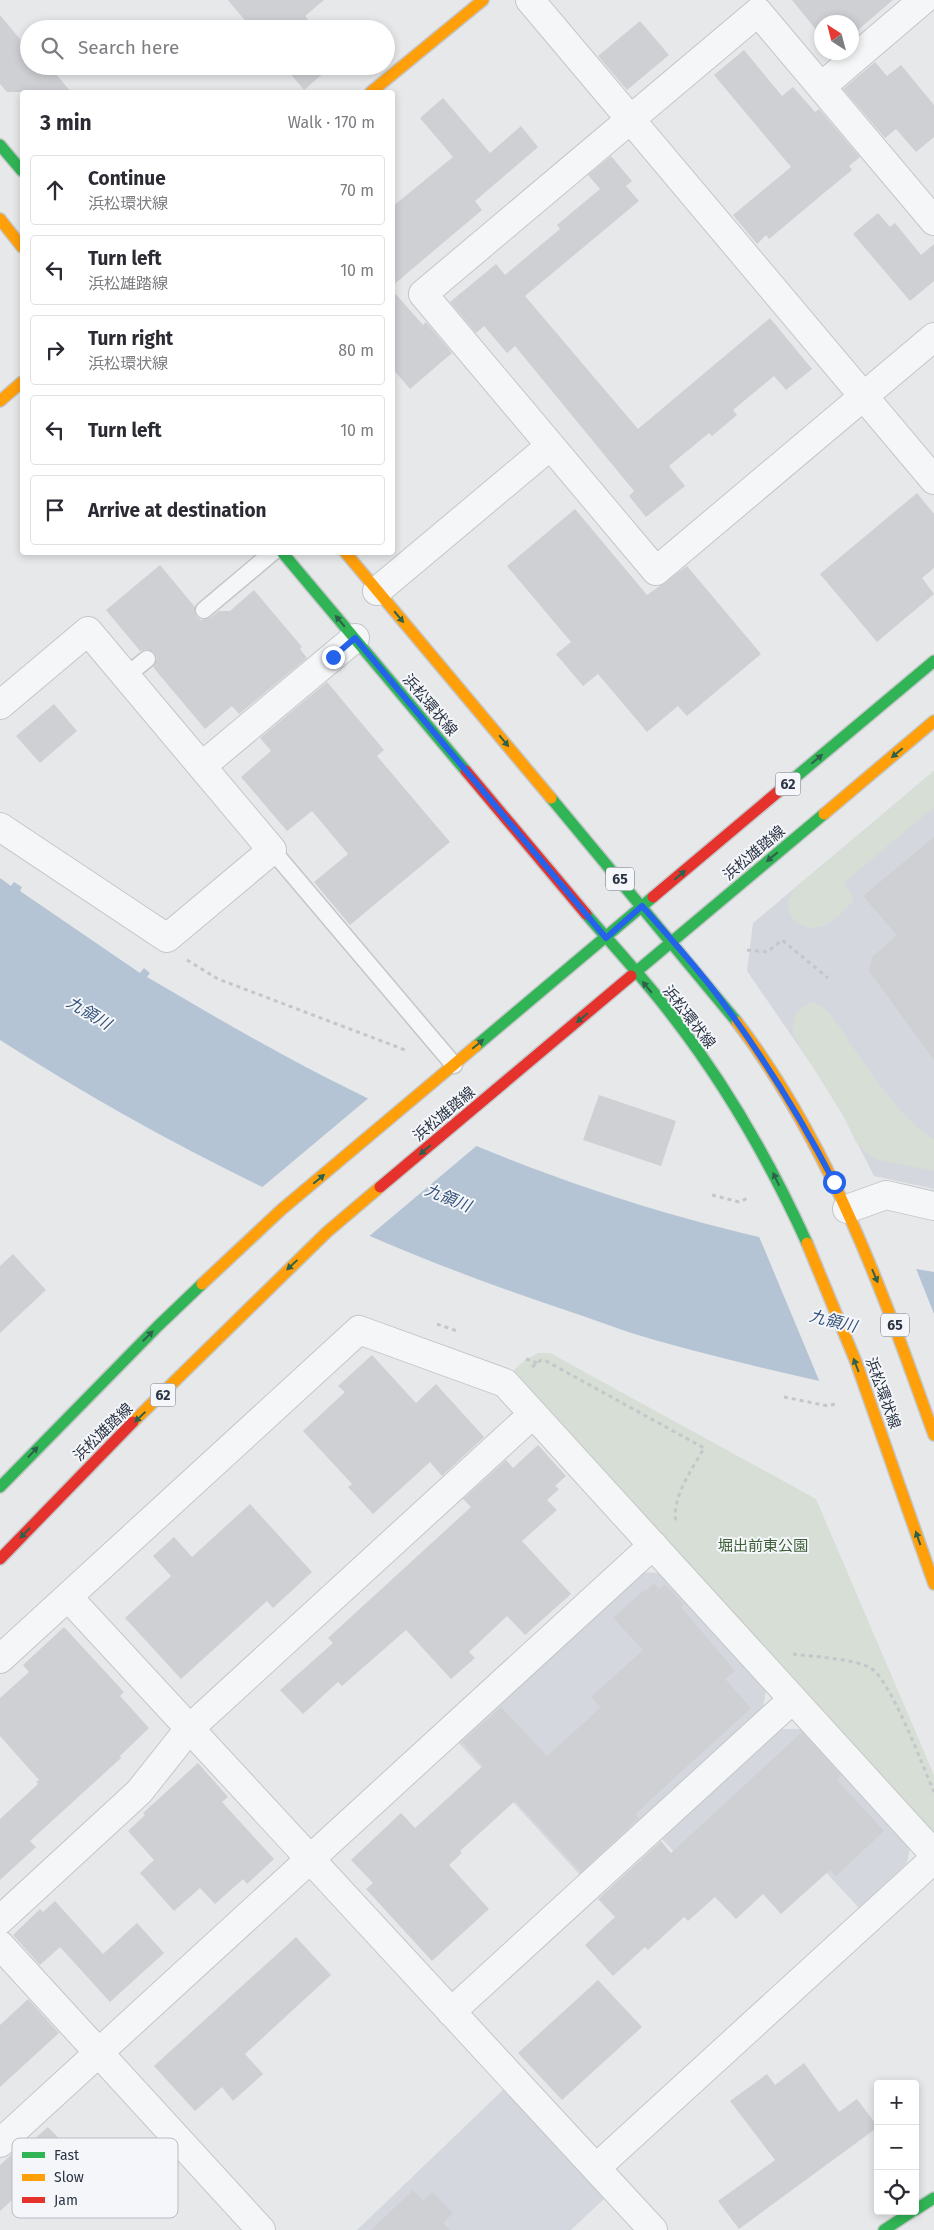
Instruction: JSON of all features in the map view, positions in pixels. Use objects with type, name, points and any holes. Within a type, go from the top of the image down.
[{"type":"main road","points":[[395,72],[483,0]]},
{"type":"main road","points":[[373,90],[392,75]]},
{"type":"main road","points":[[0,145],[20,169]]},
{"type":"main road","points":[[0,220],[20,245]]},
{"type":"main road","points":[[0,400],[20,384]]},
{"type":"main road","name":"浜松環状線","points":[[285,555],[680,1027],[718,1080],[763,1155],[798,1223],[874,1410],[934,1584]]},
{"type":"main road","name":"65","points":[[347,555],[720,998],[776,1080],[809,1134],[851,1220],[886,1302],[934,1435]]},
{"type":"main road","name":"浜松雄踏線","points":[[0,1487],[158,1326],[282,1210],[934,661]]},
{"type":"main road","name":"浜松雄踏線","points":[[0,1559],[103,1452],[327,1232],[934,721]]},
{"type":"main road","points":[[919,2207],[934,2198]]},
{"type":"main road","points":[[884,2230],[906,2215]]},
{"type":"street","points":[[530,0],[934,480]]},
{"type":"street","points":[[821,86],[923,0]]},
{"type":"street","points":[[934,221],[758,12],[423,294],[656,571],[934,337]]},
{"type":"street","points":[[377,591],[550,446]]},
{"type":"street","points":[[0,705],[88,631],[272,850],[167,938],[0,827]]},
{"type":"street","points":[[202,766],[355,638]]},
{"type":"street","points":[[851,1220],[886,1196],[934,1206]]},
{"type":"street","points":[[0,1659],[359,1330],[505,1383],[934,1854]]},
{"type":"street","points":[[0,1920],[139,1792],[189,1729],[533,1414]]},
{"type":"street","points":[[0,2143],[653,1545]]},
{"type":"street","points":[[68,1597],[653,2230]]},
{"type":"street","points":[[451,2012],[793,1699]]},
{"type":"street","points":[[596,2168],[934,1859]]},
{"type":"street","points":[[0,1945],[176,2138]]},
{"type":"street","points":[[178,2140],[261,2230]]},
{"type":"lane","points":[[204,610],[269,555]]},
{"type":"lane","points":[[126,676],[146,659]]},
{"type":"lane","points":[[272,850],[454,1065]]},
{"type":"path","points":[[167,938],[178,954],[218,979],[416,1054]]},
{"type":"path","points":[[747,950],[767,952],[782,940],[828,978]]},
{"type":"path","points":[[712,1195],[739,1202],[748,1198]]},
{"type":"path","points":[[509,1388],[541,1360],[704,1448],[675,1508],[677,1530]]},
{"type":"path","points":[[784,1397],[828,1406],[835,1404]]},
{"type":"path","points":[[784,1651],[858,1664],[870,1667],[878,1673],[890,1693],[934,1792]]},
{"type":"shaded area","points":[[934,771],[934,1189],[874,1176],[843,1115],[813,1067],[747,971],[753,923]]},
{"type":"shaded area","points":[[640,1572],[659,1573],[766,1690],[763,1708],[580,1875],[456,1740]]},
{"type":"shaded area","points":[[782,1729],[801,1729],[910,1848],[907,1863],[859,1908],[797,1841],[725,1907],[662,1839]]},
{"type":"shaded area","points":[[505,2088],[606,2197],[571,2230],[357,2230]]},
{"type":"green space","points":[[934,771],[934,807],[847,880],[845,884],[854,899],[852,903],[832,921],[819,927],[806,927],[795,921],[791,916],[788,904],[794,889]]},
{"type":"green space","points":[[812,1002],[821,1006],[831,1015],[890,1098],[918,1127],[934,1140],[934,1171],[879,1160],[868,1154],[856,1142],[843,1115],[793,1035],[795,1015]]},
{"type":"green space","name":"堀出前東公園","points":[[538,1353],[550,1353],[816,1499],[934,1775],[934,1832],[513,1371],[525,1360]]},
{"type":"water","name":"九領川","points":[[0,878],[11,886],[14,882],[22,887],[20,891],[140,973],[144,968],[150,973],[147,977],[211,1014],[373,1101],[440,1131],[579,1185],[649,1208],[809,1248],[934,1272],[934,1404],[798,1376],[650,1339],[496,1286],[422,1258],[277,1194],[206,1159],[136,1121],[67,1082],[0,1040]]},
{"type":"pier","points":[[371,1096],[406,1113],[480,1143],[367,1238],[260,1189]]},
{"type":"pier","points":[[758,1234],[828,1251],[915,1266],[934,1314],[934,1407],[821,1385]]},
{"type":"building","points":[[228,0],[324,0],[305,16],[308,20],[245,20]]},
{"type":"building","points":[[792,0],[893,0],[859,29],[859,15],[814,15],[814,27]]},
{"type":"building","points":[[0,15],[20,39],[20,75],[57,75],[69,90],[20,90],[20,92],[7,92],[0,84]]},
{"type":"building","points":[[640,21],[669,55],[627,90],[598,56]]},
{"type":"building","points":[[744,50],[782,96],[793,87],[815,112],[819,109],[860,157],[849,166],[852,170],[769,239],[766,235],[757,244],[733,215],[791,167],[714,75]]},
{"type":"building","points":[[875,62],[887,76],[901,65],[934,105],[934,137],[916,152],[896,129],[885,138],[843,89]]},
{"type":"building","points":[[292,75],[322,75],[304,90]]},
{"type":"building","points":[[443,98],[490,153],[521,126],[538,147],[475,201],[482,210],[395,283],[395,205],[453,157],[420,118]]},
{"type":"building","points":[[611,156],[632,181],[626,186],[639,201],[525,296],[638,429],[770,318],[812,369],[786,390],[774,376],[733,410],[737,415],[712,436],[709,433],[669,466],[685,486],[646,517],[629,496],[634,491],[515,346],[507,353],[484,326],[476,333],[450,302],[496,264],[505,275],[560,229],[557,225],[600,189],[588,175]]},
{"type":"building","points":[[878,213],[890,227],[895,223],[921,255],[934,244],[934,281],[910,301],[853,234]]},
{"type":"building","points":[[395,293],[423,325],[426,322],[452,353],[410,389],[395,372]]},
{"type":"building","points":[[917,493],[934,514],[934,568],[922,578],[934,594],[877,642],[820,574]]},
{"type":"building","points":[[575,509],[647,595],[687,566],[761,654],[687,716],[678,706],[647,732],[598,674],[583,686],[556,654],[571,642],[507,566]]},
{"type":"building","points":[[160,565],[195,607],[196,616],[201,620],[210,618],[219,611],[230,611],[254,590],[302,647],[300,649],[307,658],[239,714],[232,706],[205,729],[153,667],[157,658],[154,652],[146,649],[140,651],[106,610]]},
{"type":"building","points":[[327,682],[384,750],[377,756],[450,842],[350,925],[314,882],[348,854],[312,811],[287,831],[241,777],[271,751],[260,738]]},
{"type":"building","points":[[54,704],[77,731],[40,763],[16,736]]},
{"type":"building","points":[[934,837],[934,1060],[869,971],[872,957],[897,935],[863,896]]},
{"type":"building","points":[[599,1095],[676,1121],[661,1166],[583,1140]]},
{"type":"building","points":[[13,1254],[46,1290],[0,1333],[0,1266]]},
{"type":"building","points":[[372,1355],[416,1403],[436,1384],[484,1437],[442,1476],[430,1462],[373,1514],[348,1487],[352,1484],[303,1431],[345,1392],[338,1386]]},
{"type":"building","points":[[538,1445],[566,1476],[555,1486],[559,1489],[547,1500],[557,1510],[522,1541],[571,1594],[525,1635],[507,1616],[469,1652],[475,1658],[451,1679],[406,1630],[342,1686],[338,1682],[303,1714],[280,1690],[333,1643],[328,1638],[471,1507],[463,1499],[506,1460],[513,1468]]},
{"type":"building","points":[[250,1504],[312,1572],[273,1608],[267,1601],[181,1679],[125,1618],[171,1576],[153,1556],[174,1537],[192,1557]]},
{"type":"building","points":[[654,1583],[659,1589],[665,1584],[684,1604],[681,1607],[735,1671],[725,1679],[751,1708],[635,1814],[639,1818],[581,1872],[515,1801],[460,1851],[462,1853],[449,1865],[489,1909],[432,1961],[366,1889],[373,1883],[351,1860],[401,1813],[415,1828],[483,1766],[462,1742],[501,1707],[547,1756],[586,1721],[600,1707],[591,1697],[643,1650],[613,1618]]},
{"type":"building","points":[[64,1627],[124,1692],[120,1696],[149,1728],[120,1756],[121,1758],[30,1841],[36,1847],[0,1880],[0,1819],[38,1784],[36,1782],[39,1780],[0,1736],[0,1698],[29,1672],[23,1665]]},
{"type":"building","points":[[802,1732],[841,1775],[837,1780],[884,1831],[836,1876],[830,1870],[781,1914],[763,1894],[736,1919],[715,1897],[688,1921],[684,1917],[648,1950],[645,1947],[613,1976],[585,1945],[615,1917],[598,1899],[661,1841],[671,1853]]},
{"type":"building","points":[[198,1763],[228,1797],[222,1802],[274,1859],[247,1884],[243,1879],[215,1904],[200,1888],[174,1911],[140,1873],[154,1860],[128,1831],[145,1815],[143,1813]]},
{"type":"building","points":[[55,1901],[103,1954],[137,1923],[164,1953],[110,2002],[60,1947],[40,1965],[13,1935],[40,1909],[43,1912]]},
{"type":"building","points":[[296,1937],[331,1975],[245,2054],[263,2074],[233,2101],[222,2087],[195,2111],[154,2066]]},
{"type":"building","points":[[598,1980],[642,2027],[562,2100],[518,2053]]},
{"type":"building","points":[[28,1999],[59,2033],[0,2087],[0,2025]]},
{"type":"building","points":[[804,2063],[839,2112],[857,2099],[874,2122],[874,2130],[739,2229],[718,2201],[775,2160],[730,2101],[767,2074],[775,2085]]},
{"type":"building","points":[[48,2127],[58,2138],[35,2138]]},
{"type":"building","points":[[12,2154],[12,2200],[0,2211],[0,2165]]},
{"type":"building","points":[[413,2190],[423,2201],[432,2192],[453,2213],[443,2223],[450,2230],[371,2230]]},
{"type":"traffic: fast","points":[[0,145],[20,169]]},
{"type":"traffic: fast","points":[[285,555],[466,771]]},
{"type":"traffic: fast","points":[[779,791],[934,661]]},
{"type":"traffic: fast","points":[[551,798],[737,1022]]},
{"type":"traffic: fast","points":[[631,976],[824,814]]},
{"type":"traffic: fast","points":[[476,1046],[653,897]]},
{"type":"traffic: fast","points":[[586,914],[664,1005],[694,1045],[747,1127],[779,1184],[807,1243]]},
{"type":"traffic: fast","points":[[0,1487],[158,1326],[202,1284]]},
{"type":"traffic: fast","points":[[919,2207],[934,2198]]},
{"type":"traffic: fast","points":[[884,2230],[907,2215]]},
{"type":"traffic: slow","points":[[395,72],[483,0]]},
{"type":"traffic: slow","points":[[373,90],[392,75]]},
{"type":"traffic: slow","points":[[0,219],[20,244]]},
{"type":"traffic: slow","points":[[0,401],[20,384]]},
{"type":"traffic: slow","points":[[348,555],[551,798]]},
{"type":"traffic: slow","points":[[824,814],[934,721]]},
{"type":"traffic: slow","points":[[737,1022],[770,1069],[800,1118],[827,1169],[874,1274],[934,1435]]},
{"type":"traffic: slow","points":[[202,1284],[281,1210],[476,1046]]},
{"type":"traffic: slow","points":[[133,1422],[327,1232],[380,1187]]},
{"type":"traffic: slow","points":[[807,1243],[856,1362],[934,1584]]},
{"type":"traffic: jam","points":[[466,771],[586,914]]},
{"type":"traffic: jam","points":[[653,897],[779,791]]},
{"type":"traffic: jam","points":[[380,1187],[631,976]]},
{"type":"traffic: jam","points":[[0,1559],[133,1422]]},
{"type":"route","points":[[333,657],[355,638],[606,938],[642,906],[720,998],[751,1041],[809,1134],[834,1182]]}]
